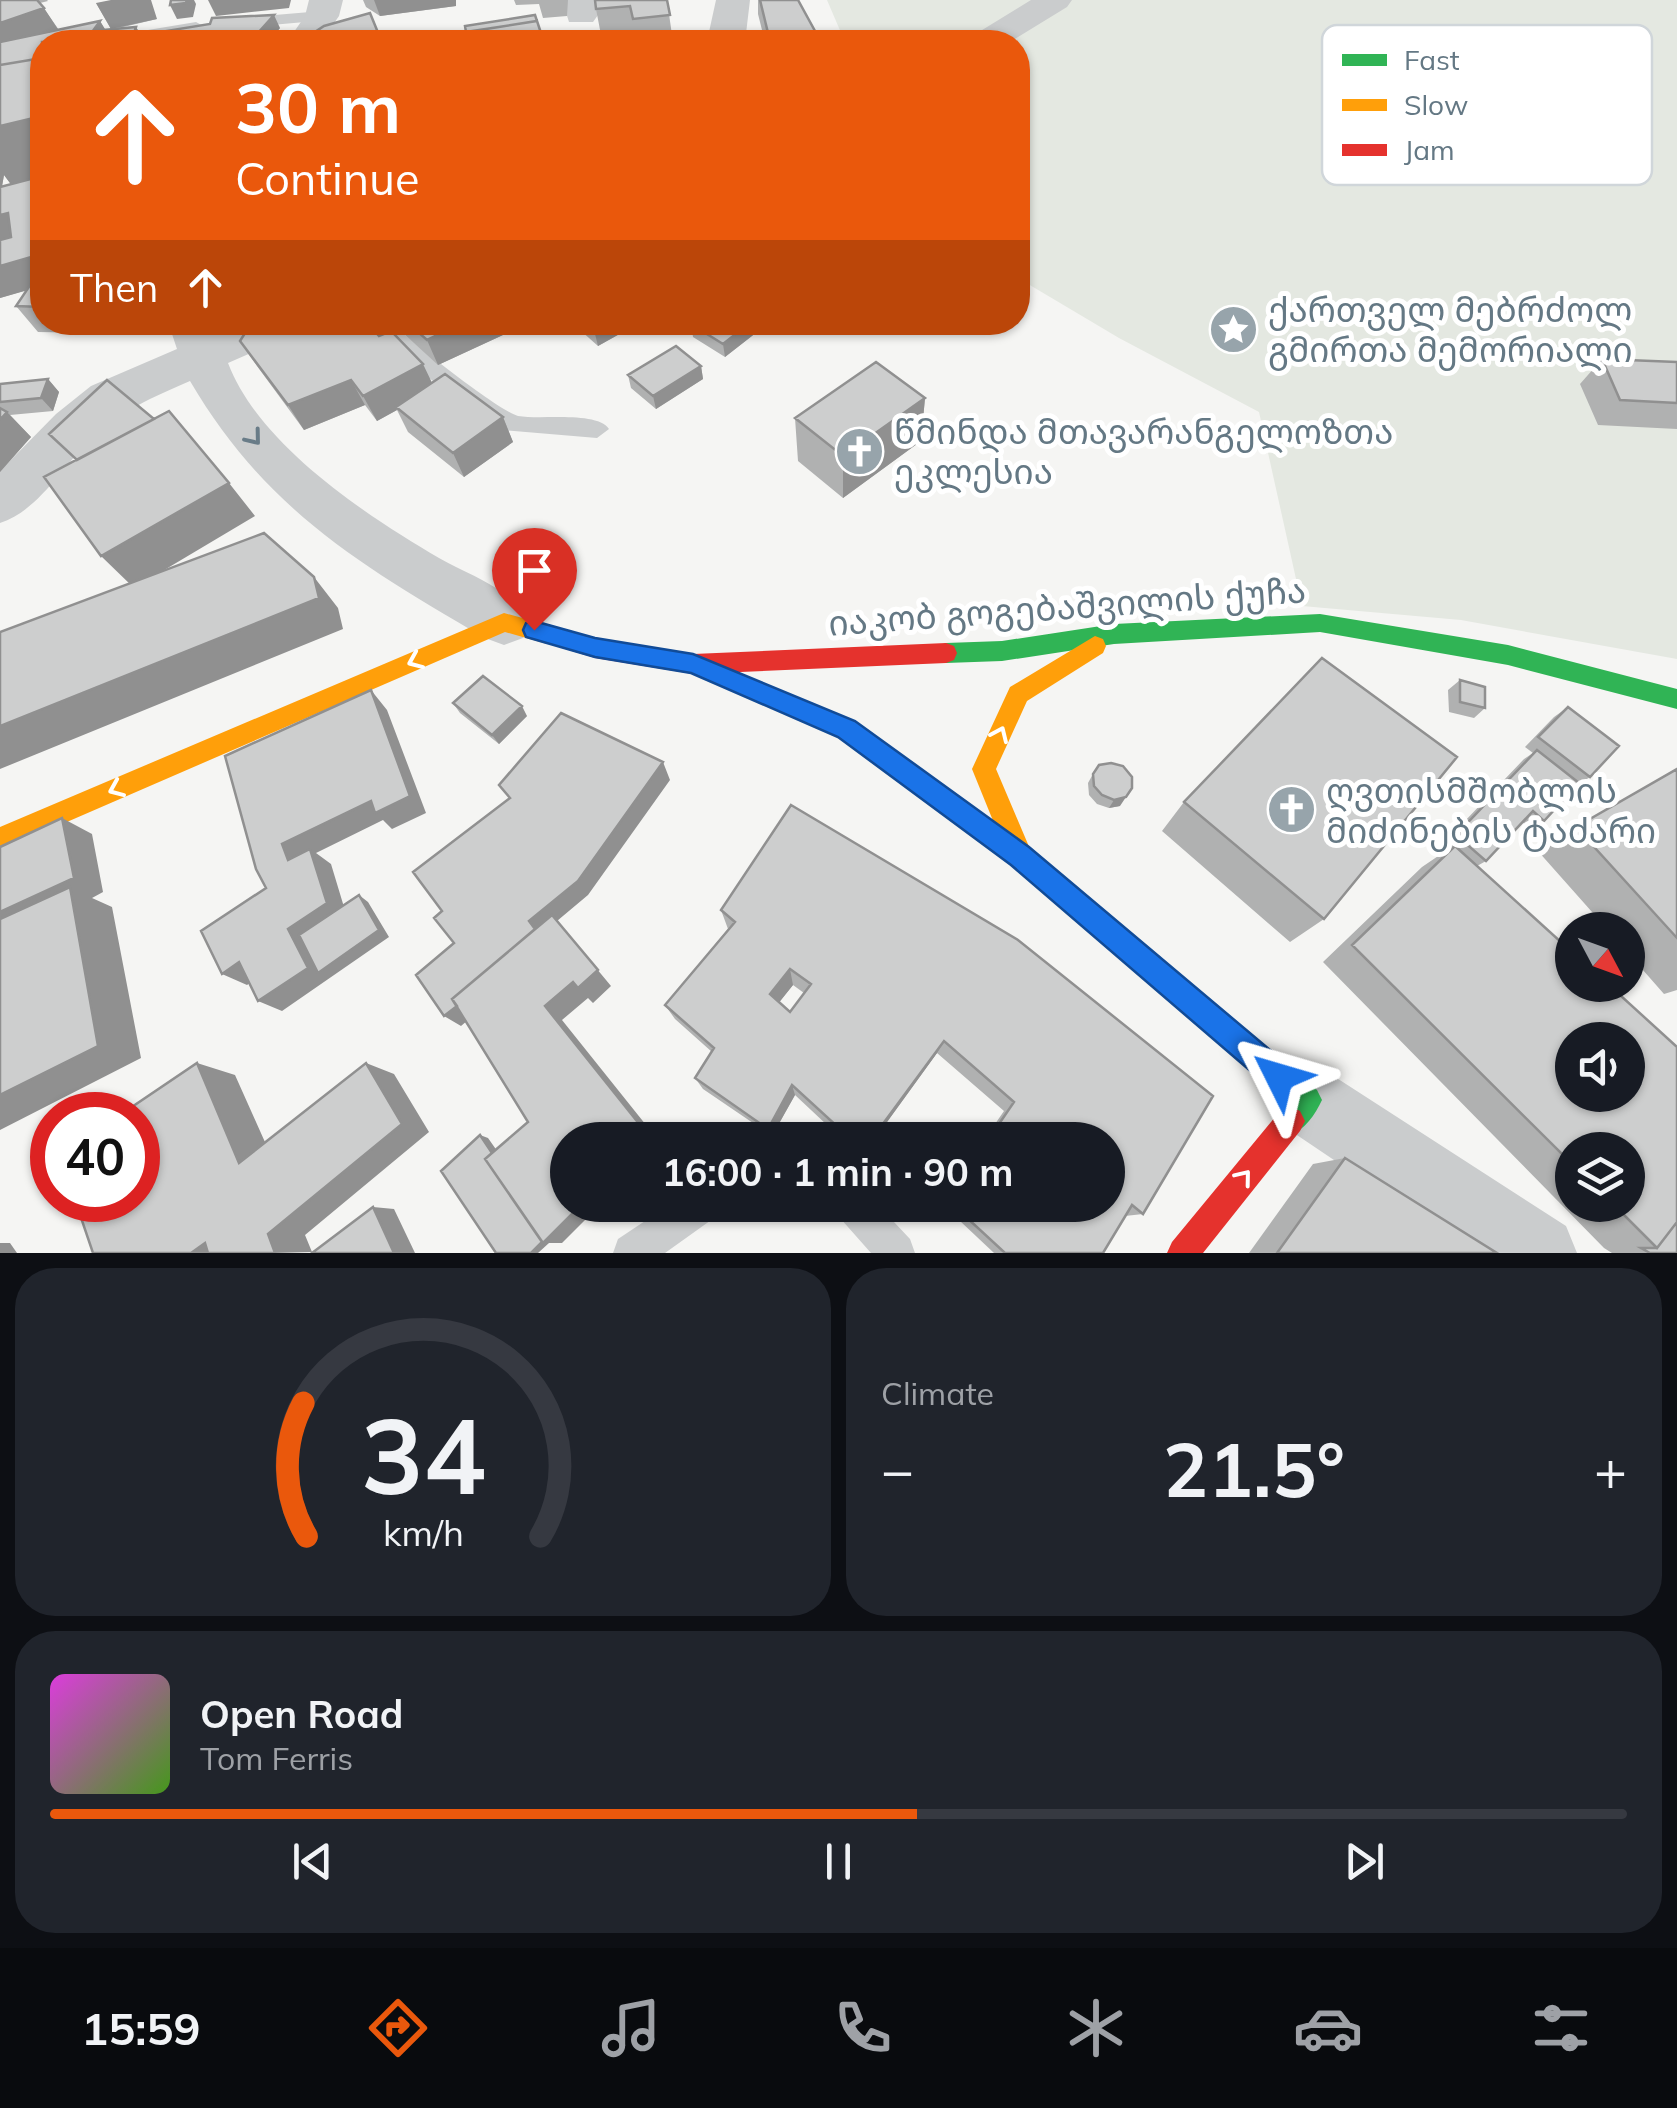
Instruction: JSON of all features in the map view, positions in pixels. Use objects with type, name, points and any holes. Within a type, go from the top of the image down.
[{"type":"street","points":[[726,30],[733,0]]},
{"type":"street","points":[[1006,30],[1055,0]]},
{"type":"street","points":[[0,504],[73,426],[195,340],[257,443],[345,525],[504,622],[595,648],[693,664],[846,729],[1020,856],[1307,1100],[1539,1253]]},
{"type":"street","points":[[0,839],[504,622]]},
{"type":"street","name":"იაკობ გოგებაშვილის ქუჩა","points":[[693,664],[1002,650],[1114,634],[1320,623],[1508,655],[1677,698]]},
{"type":"street","points":[[1020,856],[984,769],[1018,694],[1114,634]]},
{"type":"street","points":[[1182,1253],[1307,1100]]},
{"type":"lane","points":[[179,30],[215,24],[317,19]]},
{"type":"lane","points":[[390,335],[510,424],[597,428]]},
{"type":"lane","points":[[632,1253],[677,1222]]},
{"type":"lane","points":[[869,1222],[896,1253]]},
{"type":"shaded area","points":[[827,0],[1677,0],[1677,659],[1461,620],[1302,606],[1259,412],[1119,338],[1030,285],[1030,30],[840,30]]},
{"type":"building","points":[[0,0],[37,0],[44,8],[0,23]]},
{"type":"building","points":[[171,0],[187,0],[170,5]]},
{"type":"building","points":[[595,0],[667,0],[670,15],[633,19],[630,6],[596,9]]},
{"type":"building","points":[[760,0],[798,0],[814,30],[767,30]]},
{"type":"building","points":[[370,13],[377,30],[318,30]]},
{"type":"building","points":[[274,15],[261,30],[172,30],[210,24],[212,18]]},
{"type":"building","points":[[535,15],[537,21],[479,30],[466,30],[465,26]]},
{"type":"building","points":[[100,21],[94,30],[57,30]]},
{"type":"building","points":[[537,21],[540,30],[480,30]]},
{"type":"building","points":[[30,36],[30,60],[0,65],[0,42]]},
{"type":"building","points":[[30,60],[30,119],[0,126],[0,65]]},
{"type":"building","points":[[30,179],[30,257],[0,266],[0,240],[11,237],[8,213],[0,215],[0,187]]},
{"type":"building","points":[[30,285],[30,307],[16,306]]},
{"type":"building","points":[[244,335],[395,335],[423,364],[363,396],[351,380],[288,405],[240,341]]},
{"type":"building","points":[[709,335],[734,335],[723,344]]},
{"type":"building","points":[[676,346],[701,366],[653,396],[628,375]]},
{"type":"building","points":[[1602,359],[1677,362],[1677,403],[1620,400]]},
{"type":"building","points":[[876,362],[925,398],[843,456],[795,418]]},
{"type":"building","points":[[445,374],[503,417],[453,453],[396,407]]},
{"type":"building","points":[[48,379],[41,398],[0,402],[0,384]]},
{"type":"building","points":[[107,380],[154,419],[77,460],[49,434]]},
{"type":"building","points":[[169,411],[229,483],[101,556],[44,477]]},
{"type":"building","points":[[264,533],[314,577],[319,598],[0,726],[0,632]]},
{"type":"building","name":"ღვთისმშობლის მიძინების ტაძარი","points":[[1322,658],[1457,757],[1324,919],[1184,802]]},
{"type":"building","points":[[483,676],[522,706],[492,735],[453,703]]},
{"type":"building","points":[[1460,680],[1485,687],[1485,708],[1460,702]]},
{"type":"building","points":[[371,690],[410,796],[375,813],[371,801],[282,844],[288,860],[310,849],[327,903],[288,929],[308,968],[258,1001],[239,962],[222,974],[201,931],[266,888],[256,869],[225,756]]},
{"type":"building","points":[[1568,707],[1619,746],[1590,777],[1538,737]]},
{"type":"building","points":[[561,713],[663,762],[578,881],[529,921],[535,929],[452,999],[457,1006],[444,1016],[416,975],[454,943],[434,918],[442,911],[413,872],[510,798],[499,785]]},
{"type":"building","points":[[1537,750],[1579,783],[1544,821],[1533,811],[1486,861],[1456,835]]},
{"type":"building","points":[[1099,765],[1123,766],[1132,777],[1132,788],[1126,797],[1114,800],[1094,786],[1093,774]]},
{"type":"building","points":[[1677,769],[1677,938],[1576,827]]},
{"type":"building","points":[[791,805],[1018,940],[1213,1096],[1143,1214],[1132,1205],[1125,1217],[1125,1122],[1000,1122],[1014,1102],[944,1041],[884,1122],[832,1122],[792,1085],[772,1122],[758,1122],[695,1078],[714,1048],[665,1005],[735,922],[721,910]],"holes":[[[790,969],[811,984],[790,1012],[770,994]]]},
{"type":"building","points":[[62,818],[74,878],[0,912],[0,847]]},
{"type":"building","points":[[1455,846],[1555,937],[1555,1002],[1628,1002],[1677,1047],[1677,1222],[1657,1248],[1631,1222],[1645,1222],[1645,1132],[1555,1132],[1555,1147],[1352,945]]},
{"type":"building","points":[[70,887],[98,1046],[0,1095],[0,919]]},
{"type":"building","points":[[359,895],[379,930],[318,973],[299,935]]},
{"type":"building","points":[[552,915],[598,970],[578,988],[573,982],[545,1006],[638,1122],[550,1122],[550,1222],[564,1222],[543,1243],[485,1159],[528,1122],[452,999]]},
{"type":"building","points":[[197,1063],[239,1163],[366,1063],[402,1124],[268,1234],[275,1253],[208,1253],[205,1243],[191,1253],[93,1253],[82,1222],[160,1222],[160,1092],[154,1092]]},
{"type":"building","points":[[480,1135],[492,1153],[485,1159],[542,1242],[531,1253],[496,1253],[441,1171]]},
{"type":"building","points":[[1345,1158],[1497,1253],[1277,1253]]},
{"type":"building","points":[[373,1207],[394,1253],[312,1253]]},
{"type":"building","points":[[971,1222],[1122,1222],[1103,1253],[1005,1253]]},
{"type":"building","points":[[1677,1222],[1677,1253],[1650,1253],[1641,1248],[1657,1248]]},
{"type":"traffic: fast","points":[[946,653],[1002,651],[1114,634],[1320,623],[1508,655],[1677,699]]},
{"type":"traffic: fast","points":[[705,669],[846,729],[1020,856],[1307,1100],[1290,1121]]},
{"type":"traffic: slow","points":[[0,839],[504,622],[547,634]]},
{"type":"traffic: slow","points":[[1020,856],[984,769],[1018,694],[1095,646]]},
{"type":"traffic: jam","points":[[547,634],[595,648],[693,664],[946,653]]},
{"type":"traffic: jam","points":[[1183,1253],[1290,1121]]},
{"type":"place","name":"ქართველ მებრძოლ გმირთა მემორიალი","points":[[1233,329]]},
{"type":"place","name":"წმინდა მთავარანგელოზთა ეკლესია","points":[[859,451]]},
{"type":"place","name":"ღვთისმშობლის მიძინების ტაძარი","points":[[1291,810]]},
{"type":"route","points":[[534,630],[595,648],[693,664],[846,729],[1020,856],[1279,1077]]}]
